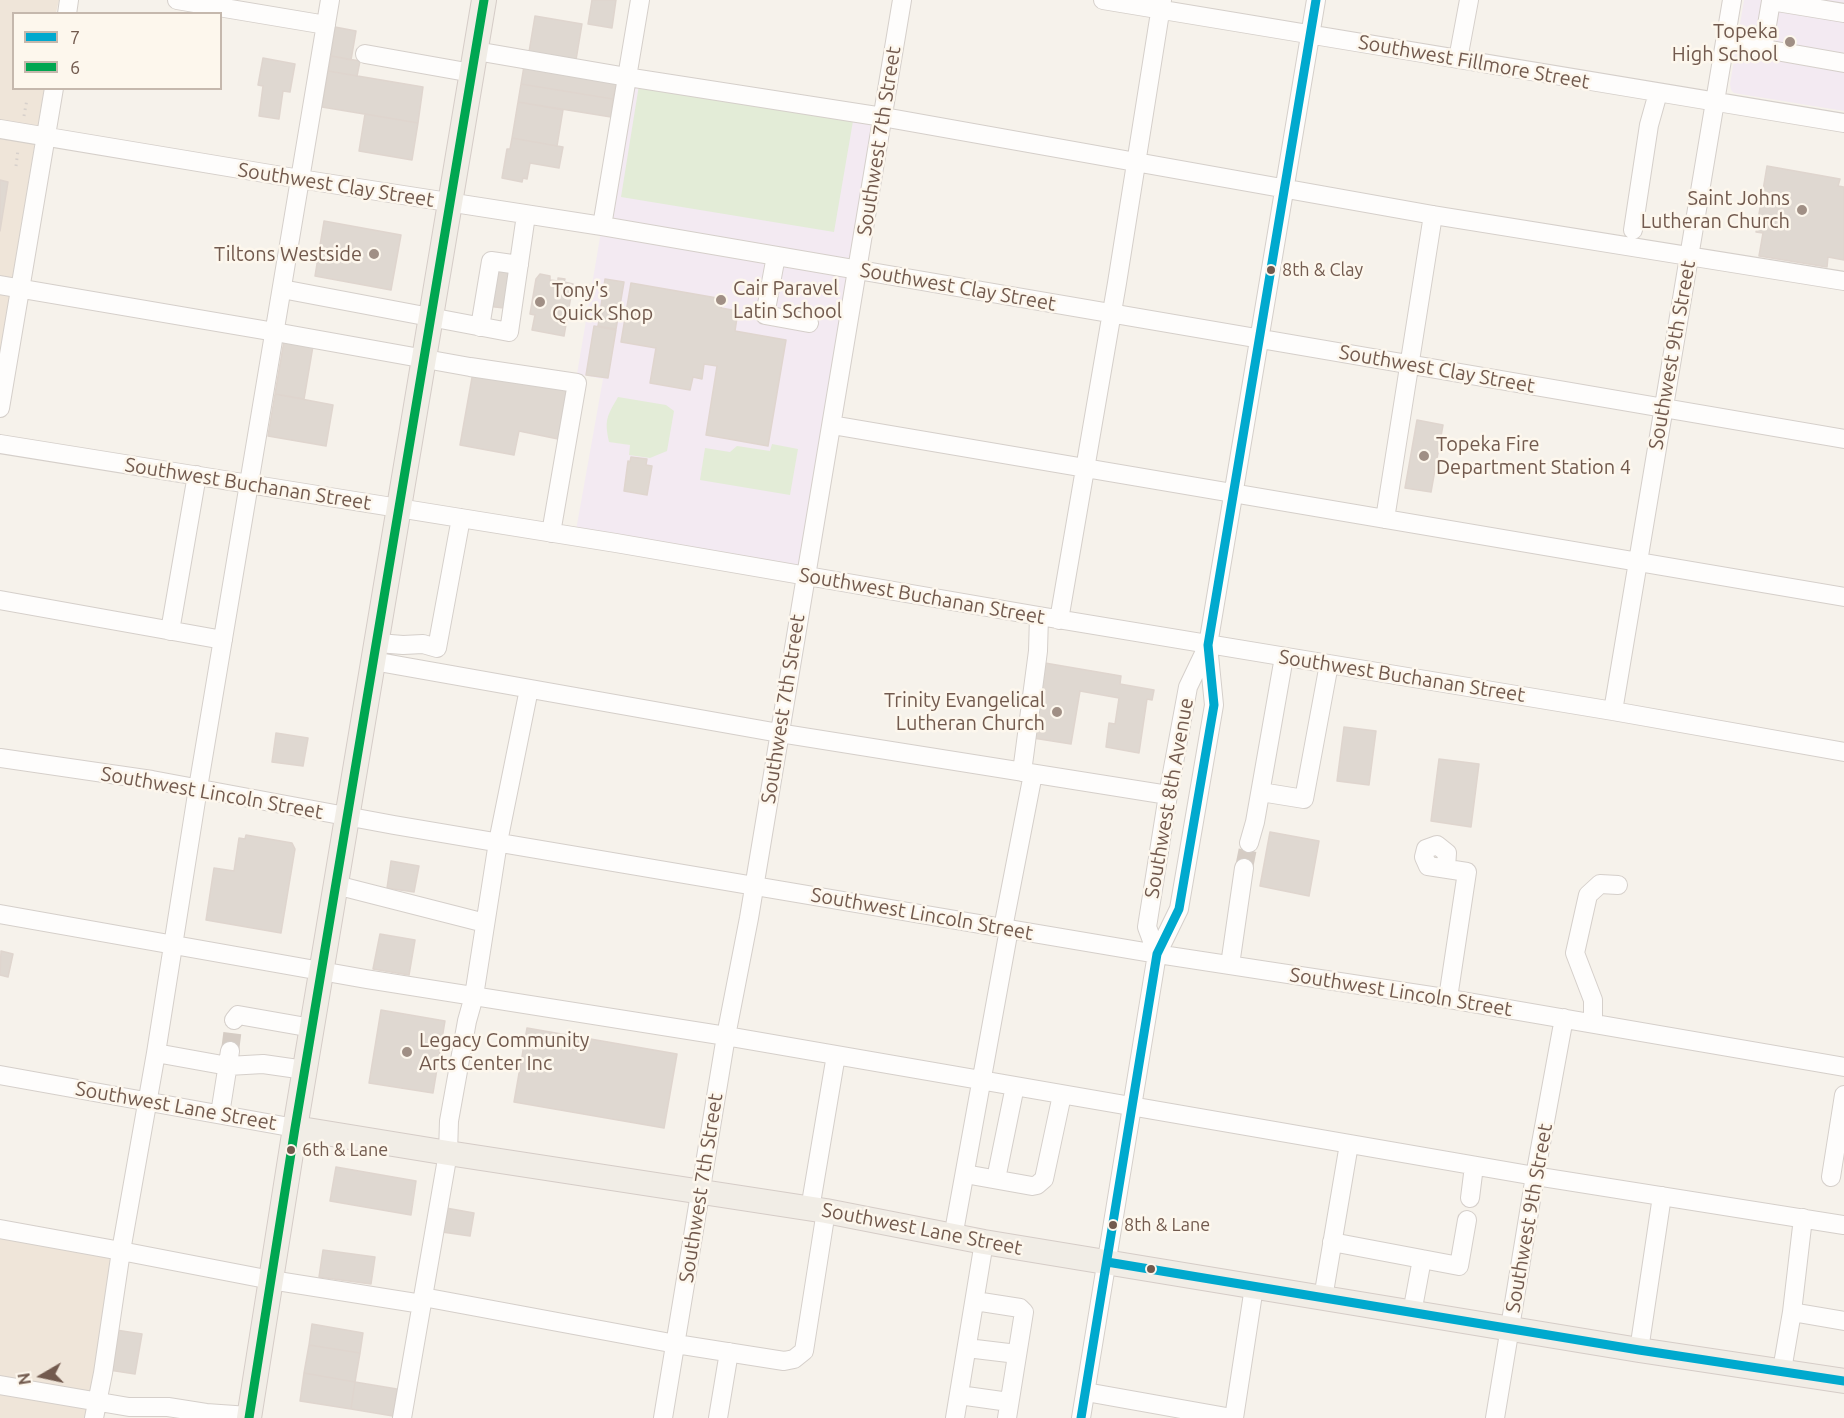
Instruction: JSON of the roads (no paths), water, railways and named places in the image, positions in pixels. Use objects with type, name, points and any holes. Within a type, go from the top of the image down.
[{"type":"main road","points":[[252,1417],[304,1070],[484,0]]},
{"type":"main road","name":"Southwest Lane Street","points":[[295,1128],[818,1210],[953,1237],[1509,1329],[1844,1381]]},
{"type":"street","points":[[177,0],[326,25]]},
{"type":"street","points":[[96,1410],[120,1251],[148,1101],[330,0]]},
{"type":"street","points":[[603,226],[640,0]]},
{"type":"street","name":"Southwest 7th Street","points":[[663,1418],[902,0]]},
{"type":"street","name":"Southwest Fillmore Street","points":[[1103,0],[1162,5],[1311,34],[1844,123]]},
{"type":"street","name":"Southwest 8th Avenue","points":[[1082,1418],[1157,954],[1179,909],[1214,705],[1208,645],[1316,0]]},
{"type":"street","points":[[1458,59],[1469,0]]},
{"type":"street","name":"Southwest 9th Street","points":[[1613,711],[1732,0]]},
{"type":"street","points":[[1763,49],[1771,1],[1844,13]]},
{"type":"street","points":[[1059,620],[1162,5]]},
{"type":"street","points":[[1725,42],[1844,63]]},
{"type":"street","points":[[365,54],[627,77],[883,117],[1433,215],[1844,281]]},
{"type":"street","points":[[0,408],[54,90]]},
{"type":"street","points":[[1633,230],[1649,125],[1658,93]]},
{"type":"street","name":"Southwest Clay Street","points":[[0,129],[603,226],[1844,439]]},
{"type":"street","points":[[282,289],[509,332],[526,215]]},
{"type":"street","points":[[1385,519],[1433,215]]},
{"type":"street","points":[[776,256],[765,315],[809,323]]},
{"type":"street","points":[[480,327],[491,261],[519,265]]},
{"type":"street","points":[[0,285],[424,359],[577,383],[551,533]]},
{"type":"street","points":[[832,425],[1844,597]]},
{"type":"street","name":"Southwest Buchanan Street","points":[[0,444],[805,575],[1844,752]]},
{"type":"street","points":[[170,631],[198,475]]},
{"type":"street","points":[[375,652],[403,645],[423,644],[438,648],[461,519]]},
{"type":"street","points":[[0,600],[223,640]]},
{"type":"street","points":[[953,1237],[1006,928],[1028,773],[1039,616]]},
{"type":"street","name":"Southwest 8th Avenue","points":[[1157,954],[1148,927],[1168,795],[1188,687],[1208,645]]},
{"type":"street","points":[[375,652],[529,689],[779,733],[1168,795]]},
{"type":"street","points":[[1249,843],[1256,822],[1284,657]]},
{"type":"street","points":[[1261,792],[1304,799],[1329,664]]},
{"type":"street","points":[[402,1418],[448,1153],[449,1121],[467,1021],[474,996],[498,842],[529,689]]},
{"type":"street","name":"Southwest Lincoln Street","points":[[0,758],[198,788],[347,817],[1157,954],[1448,998],[1844,1067]]},
{"type":"street","points":[[1230,965],[1244,868]]},
{"type":"street","points":[[1446,868],[1467,872],[1448,998]]},
{"type":"street","points":[[1593,1023],[1593,1000],[1575,953],[1588,895],[1600,884],[1618,885]]},
{"type":"street","points":[[336,885],[485,923]]},
{"type":"street","points":[[0,914],[474,996],[726,1036],[1474,1166],[1844,1225]]},
{"type":"street","points":[[234,1020],[238,1014],[312,1028]]},
{"type":"street","name":"Southwest 9th Street","points":[[1495,1418],[1564,1018]]},
{"type":"street","points":[[156,1053],[229,1058],[304,1070]]},
{"type":"street","points":[[0,1229],[271,1280],[422,1300],[784,1361],[794,1359],[804,1351],[836,1055]]},
{"type":"street","points":[[220,1114],[229,1058]]},
{"type":"street","name":"Southwest Lane Street","points":[[0,1075],[295,1128]]},
{"type":"street","points":[[996,1179],[1015,1086]]},
{"type":"street","points":[[965,1174],[1032,1186],[1038,1185],[1044,1179],[1062,1095]]},
{"type":"street","points":[[1831,1177],[1844,1095]]},
{"type":"street","points":[[1323,1298],[1349,1144]]},
{"type":"street","points":[[1470,1198],[1474,1166]]},
{"type":"street","points":[[1639,1350],[1662,1196]]},
{"type":"street","points":[[1782,1370],[1792,1312],[1803,1218]]},
{"type":"street","points":[[1332,1242],[1459,1266],[1467,1220]]},
{"type":"street","points":[[956,1418],[984,1242]]},
{"type":"street","points":[[1412,1313],[1422,1259]]},
{"type":"street","points":[[1086,1392],[1233,1418],[1254,1287]]},
{"type":"street","points":[[959,1395],[1008,1410],[1024,1312],[1020,1308],[975,1301]]},
{"type":"street","points":[[1792,1312],[1844,1321]]},
{"type":"street","points":[[967,1347],[1017,1354]]},
{"type":"street","points":[[718,1418],[729,1352]]},
{"type":"street","points":[[0,1385],[96,1410],[168,1407],[252,1417]]},
{"type":"tunnel","points":[[1244,868],[1249,843]]},
{"type":"tunnel","points":[[230,1051],[234,1020]]},
{"type":"place","name":"Topeka High School","points":[[1790,42]]},
{"type":"place","name":"Saint Johns Lutheran Church","points":[[1802,210]]},
{"type":"place","name":"Tiltons Westside","points":[[374,254]]},
{"type":"place","name":"8th & Clay","points":[[1271,270]]},
{"type":"place","name":"Cair Paravel Latin School","points":[[721,300]]},
{"type":"place","name":"Tony's Quick Shop","points":[[540,302]]},
{"type":"place","name":"Topeka Fire Department Station 4","points":[[1424,456]]},
{"type":"place","name":"Trinity Evangelical Lutheran Church","points":[[1057,712]]},
{"type":"place","name":"Legacy Community Arts Center Inc","points":[[407,1052]]},
{"type":"place","name":"6th & Lane","points":[[291,1150]]},
{"type":"place","name":"8th & Lane","points":[[1113,1225]]}]
